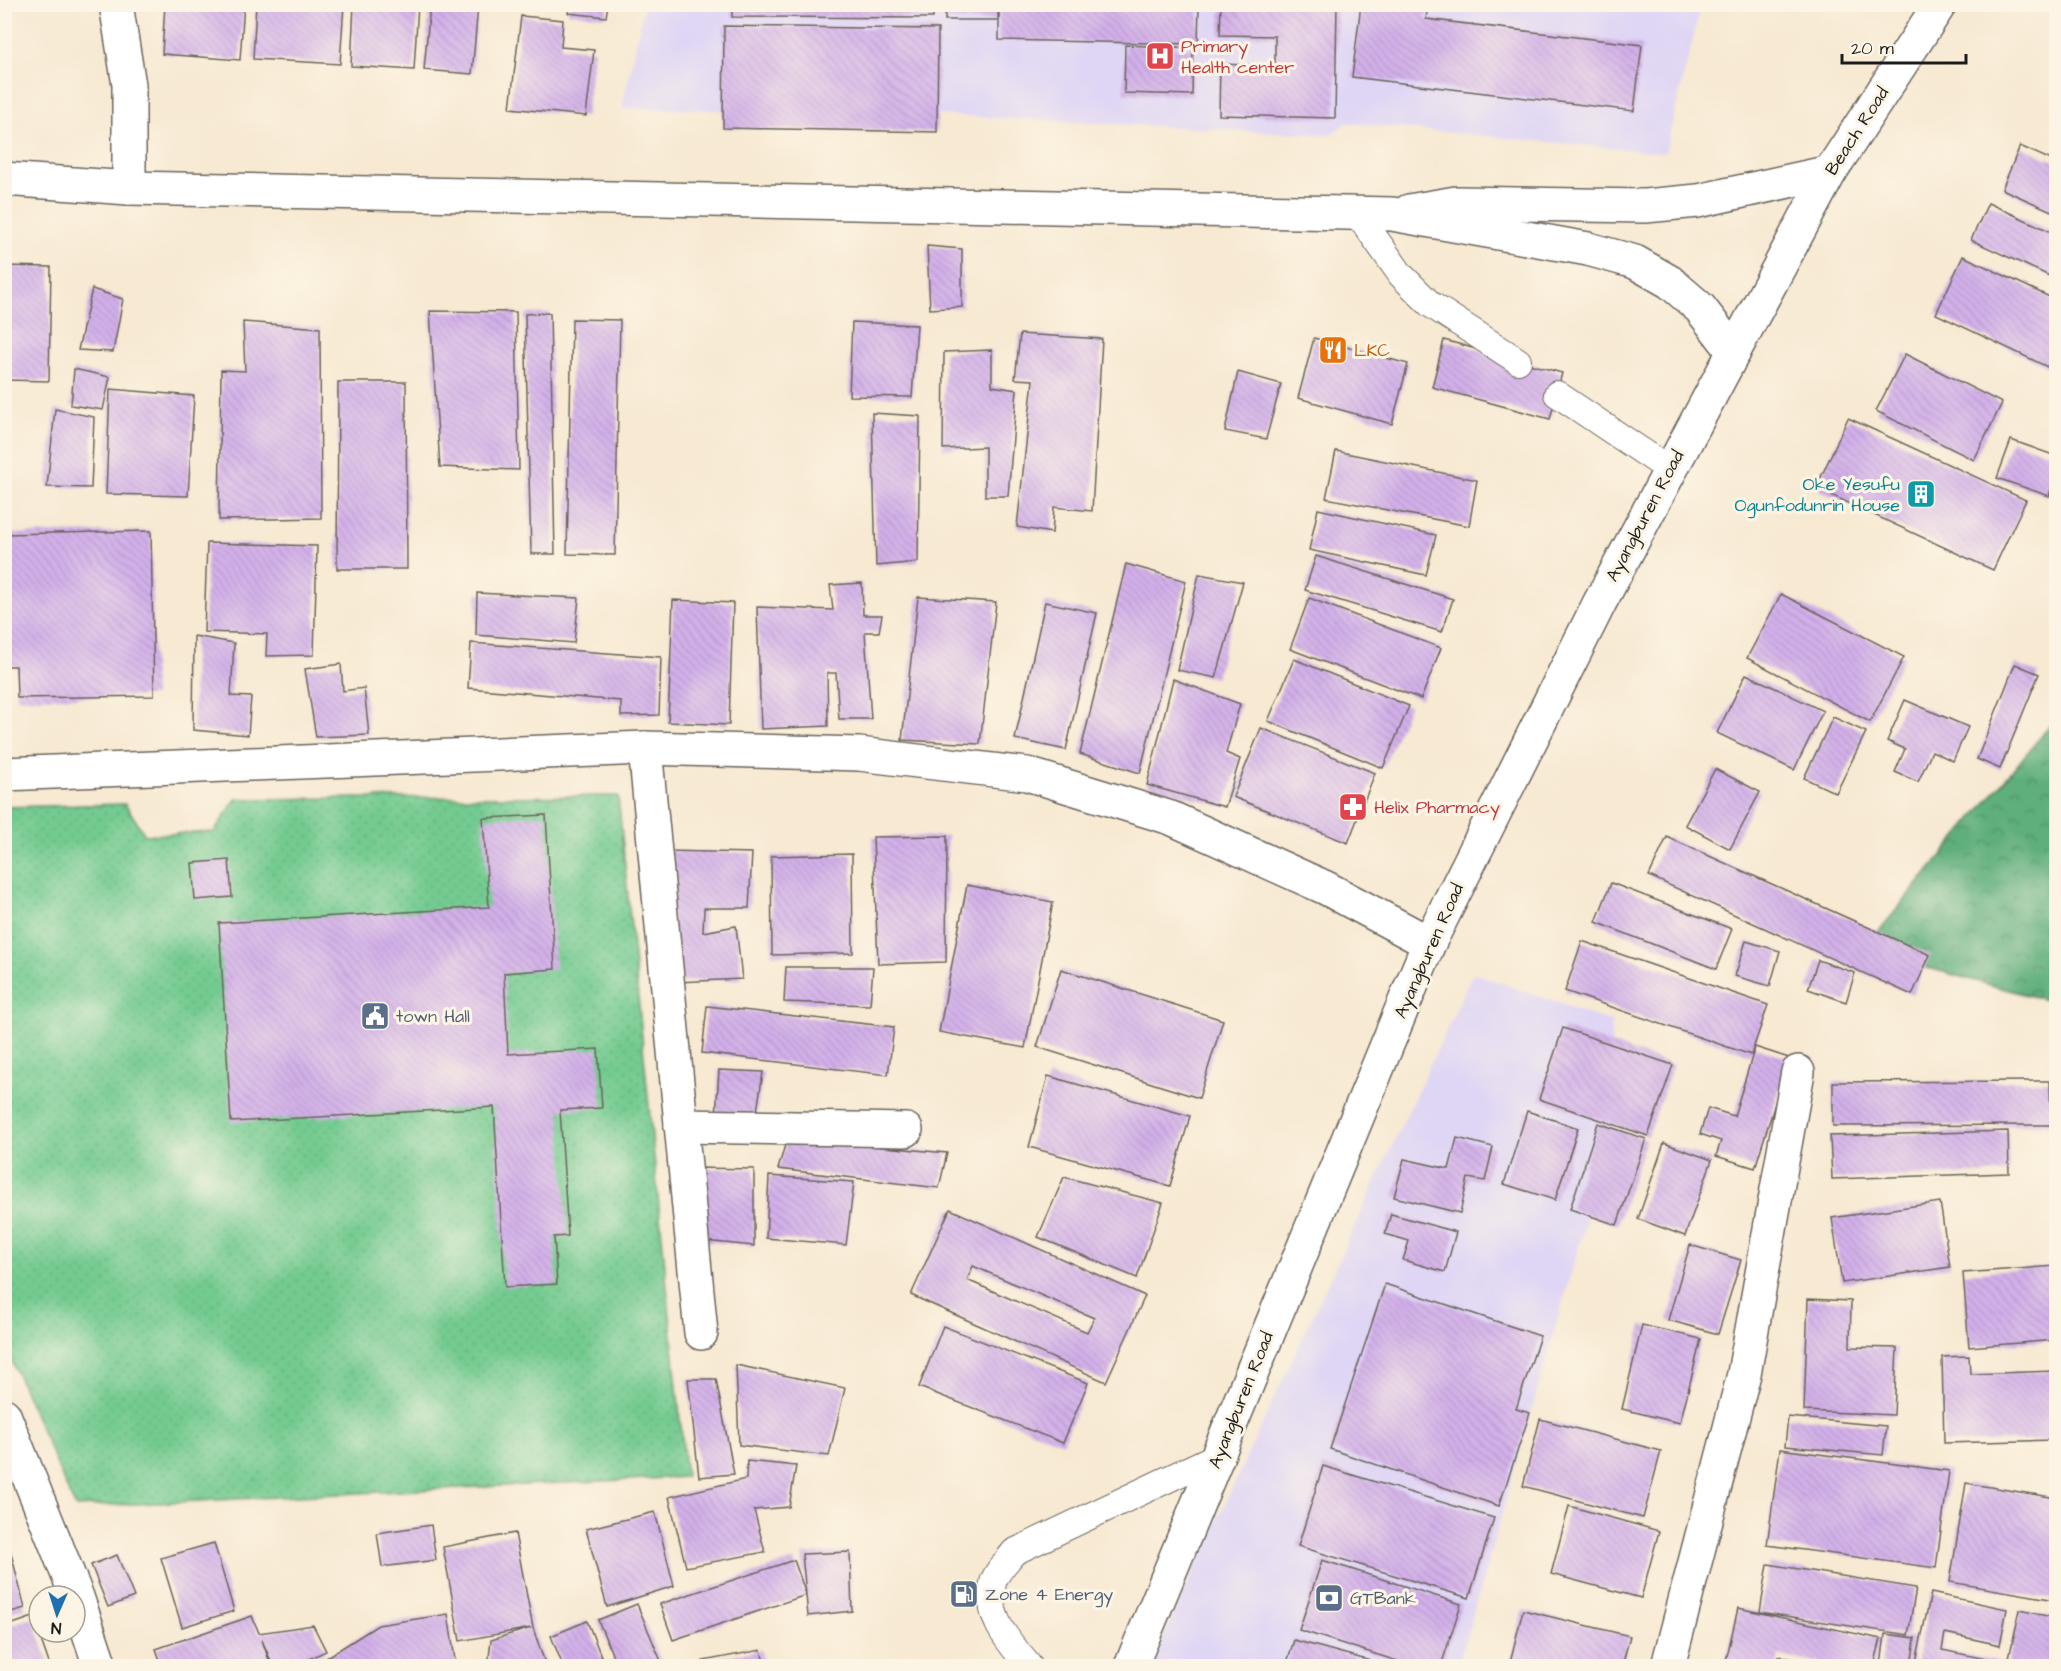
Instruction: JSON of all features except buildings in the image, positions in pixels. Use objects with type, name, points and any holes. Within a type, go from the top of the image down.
[{"type":"main road","points":[[116,4],[129,85],[129,188]]},
{"type":"main road","name":"Beach Road","points":[[1782,262],[1830,172],[1940,4]]},
{"type":"main road","points":[[1392,214],[1456,202],[1645,206],[1698,201],[1830,172]]},
{"type":"main road","points":[[4,179],[129,188],[1392,214],[1588,249],[1635,262],[1670,282],[1700,308],[1734,352]]},
{"type":"main road","name":"Ayangburen Road","points":[[1131,1666],[1429,943],[1599,602],[1782,262]]},
{"type":"main road","points":[[4,774],[645,748],[859,754],[1027,774],[1171,818],[1326,888],[1429,943]]},
{"type":"main road","points":[[645,748],[701,1333]]},
{"type":"main road","points":[[1668,1666],[1744,1374],[1798,1072]]},
{"type":"main road","points":[[681,1126],[906,1130]]},
{"type":"main road","points":[[4,1415],[77,1597],[100,1666]]},
{"type":"lane","points":[[1358,214],[1401,275],[1430,304],[1518,361]]},
{"type":"lane","points":[[1557,394],[1670,470]]},
{"type":"lane","points":[[1029,1666],[1004,1636],[991,1609],[993,1581],[1014,1552],[1219,1455]]},
{"type":"shaded area","name":"Primary Health center","points":[[644,5],[1701,5],[1665,153],[1347,123],[1329,135],[921,114],[622,108]]},
{"type":"shaded area","points":[[1473,973],[1611,1022],[1613,1127],[1458,1666],[1152,1666],[1164,1634]]},
{"type":"green space","points":[[2056,718],[2056,1003],[1863,950]]},
{"type":"green space","points":[[618,796],[686,1477],[75,1507],[5,1346],[4,807],[125,804],[145,835],[214,832],[236,799]]},
{"type":"place","name":"Primary Health center","points":[[1160,56]]},
{"type":"place","name":"LKC","points":[[1333,350]]},
{"type":"place","name":"Oke Yesufu Ogunfodunrin House","points":[[1921,494]]},
{"type":"place","name":"Helix Pharmacy","points":[[1353,807]]},
{"type":"place","name":"town Hall","points":[[375,1016]]},
{"type":"place","name":"Zone 4 Energy","points":[[964,1594]]},
{"type":"place","name":"GTBank","points":[[1329,1598]]}]
